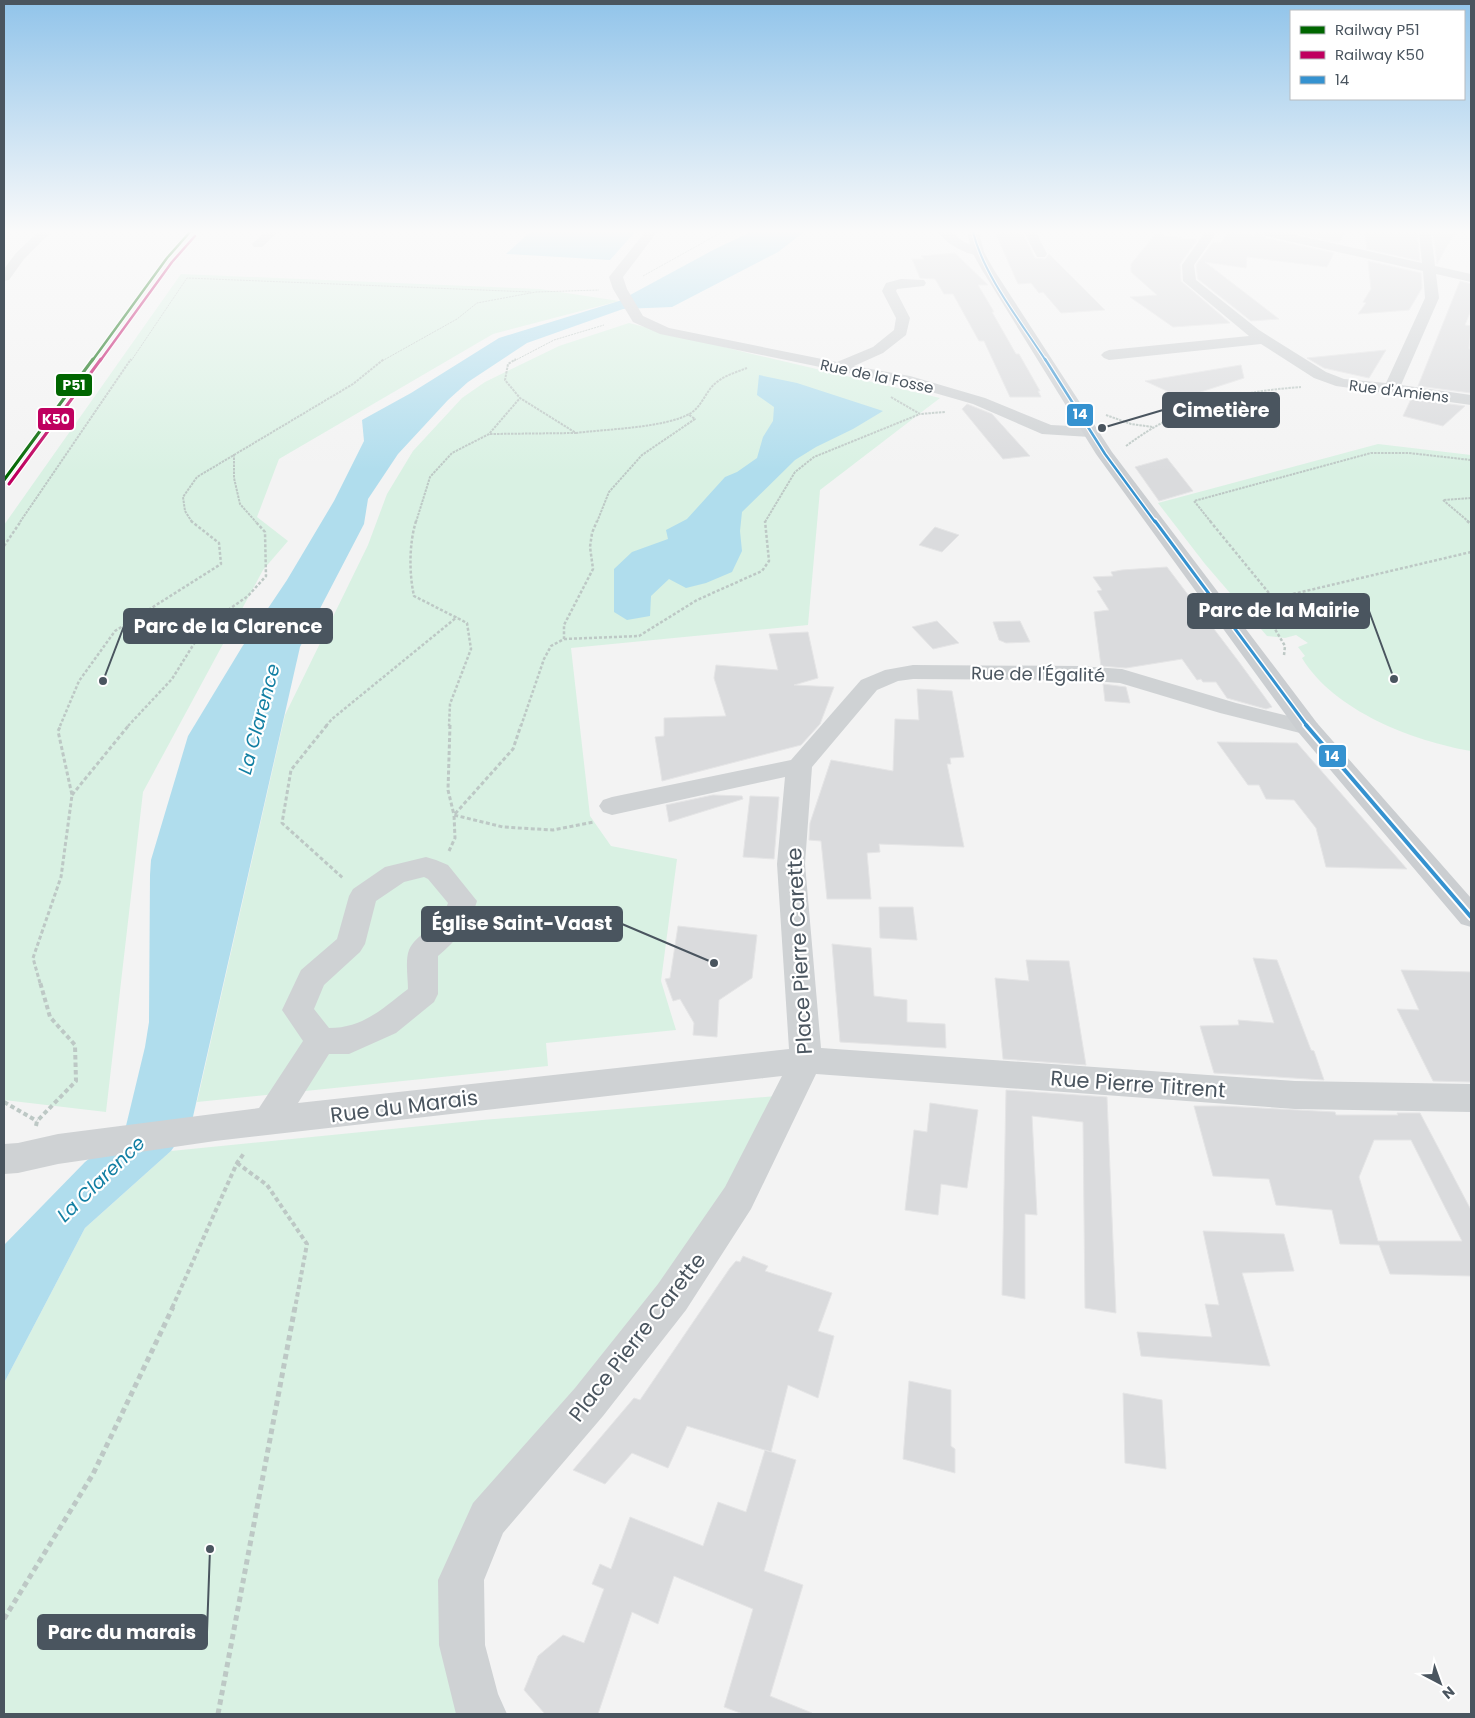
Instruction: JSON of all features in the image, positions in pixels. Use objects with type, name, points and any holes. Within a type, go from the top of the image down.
[{"type":"main road","points":[[1016,312],[1105,454],[1308,728],[1471,917]]},
{"type":"street","name":"Rue de la Fosse","points":[[633,312],[638,319],[665,331],[910,381],[945,390],[979,401],[1008,415],[1048,430],[1083,420]]},
{"type":"street","points":[[838,367],[878,350],[901,332],[903,318],[900,312]]},
{"type":"street","points":[[1229,312],[1263,339],[1320,375],[1342,383]]},
{"type":"street","points":[[1392,388],[1426,312]]},
{"type":"street","points":[[1109,355],[1263,339]]},
{"type":"street","name":"Rue d'Amiens","points":[[1342,383],[1392,388],[1471,400]]},
{"type":"street","name":"Rue de la Fosse","points":[[1008,415],[1054,413],[1083,420]]},
{"type":"street","name":"Rue de l'Égalité","points":[[799,766],[869,685],[893,675],[913,672],[1078,673],[1122,676],[1228,708],[1308,728]]},
{"type":"street","points":[[612,806],[799,766]]},
{"type":"street","name":"Place Pierre Carette","points":[[482,1714],[477,1706],[462,1645],[461,1580],[488,1518],[589,1402],[672,1298],[738,1198],[806,1060],[791,864],[799,766]]},
{"type":"street","points":[[426,867],[438,872],[463,901],[461,910],[445,934],[423,952],[423,994],[385,1024],[349,1041],[320,1041],[298,1010],[312,978],[350,944],[363,896],[395,874],[426,867]]},
{"type":"street","points":[[268,1122],[320,1041]]},
{"type":"street","name":"Rue Pierre Titrent","points":[[806,1060],[1295,1095],[1471,1098]]},
{"type":"street","name":"Rue du Marais","points":[[11,1158],[58,1149],[214,1127],[806,1060]]},
{"type":"path","points":[[4,546],[165,312]]},
{"type":"path","points":[[11,1158],[35,1136],[37,1121],[76,1081],[75,1045],[50,1017],[33,958],[61,877],[72,795],[58,731],[79,681],[115,631],[221,564],[219,543],[195,526],[184,507],[182,498],[197,477],[234,453],[353,384],[384,359],[457,319],[466,312]]},
{"type":"path","points":[[576,433],[520,398],[505,380],[508,364],[535,347],[581,330],[604,325]]},
{"type":"path","points":[[490,434],[576,433],[663,422],[688,414],[703,402],[712,388],[725,376],[747,368],[792,358]]},
{"type":"path","name":"Rue d'Amiens","points":[[1105,454],[1121,450],[1153,427],[1180,412],[1208,401],[1233,395],[1342,383]]},
{"type":"path","points":[[438,872],[455,838],[454,815],[448,790],[450,704],[471,649],[467,623],[414,596],[410,580],[413,530],[430,477],[452,453],[490,434],[520,398]]},
{"type":"path","points":[[564,639],[564,625],[593,569],[590,548],[592,533],[608,492],[642,455],[696,419],[688,414]]},
{"type":"path","points":[[454,815],[513,749],[544,659],[551,646],[564,639],[639,636],[696,600],[762,571],[769,561],[765,520],[795,472],[814,456],[920,414]]},
{"type":"path","points":[[1083,420],[1106,415],[1131,424],[1153,427]]},
{"type":"path","points":[[72,795],[121,733],[172,679],[205,626],[248,596],[266,576],[265,532],[240,504],[234,478],[234,453]]},
{"type":"path","points":[[1273,598],[1194,501],[1371,453],[1409,453],[1471,460]]},
{"type":"path","points":[[1471,498],[1443,500],[1471,524]]},
{"type":"path","points":[[1257,659],[1286,655],[1285,646],[1259,602],[1471,552]]},
{"type":"path","points":[[363,896],[282,823],[291,770],[332,719],[457,617]]},
{"type":"path","points":[[454,815],[503,828],[554,830],[612,818],[612,806]]},
{"type":"path","points":[[4,1102],[37,1121]]},
{"type":"path","points":[[4,1619],[93,1474],[170,1314],[237,1163],[267,1185],[307,1244],[218,1714]]},
{"type":"green space","points":[[154,312],[576,312],[493,334],[279,459],[257,517],[288,541],[263,570],[143,792],[106,1112],[4,1100],[4,525]]},
{"type":"green space","points":[[629,323],[940,398],[820,490],[808,625],[571,648],[590,816],[611,846],[677,859],[661,981],[676,1030],[546,1043],[548,1066],[197,1102],[285,715],[368,545],[387,494],[413,451],[462,398],[485,382],[559,346]]},
{"type":"green space","points":[[1378,444],[1471,455],[1471,751],[1425,740],[1400,731],[1354,708],[1334,693],[1316,677],[1302,658],[1305,656],[1298,647],[1308,643],[1296,635],[1285,638],[1267,636],[1205,564],[1158,503]]},
{"type":"green space","points":[[789,1095],[461,1580],[477,1706],[483,1714],[4,1714],[4,1383],[85,1228],[171,1151],[482,1120]]},
{"type":"water","name":"La Clarence","points":[[583,312],[614,312],[527,343],[468,382],[448,400],[398,454],[368,499],[364,524],[300,647],[192,1121],[171,1151],[85,1228],[4,1383],[4,1245],[85,1162],[125,1130],[145,1047],[149,1022],[151,860],[188,736],[242,647],[287,580],[334,501],[364,441],[362,420],[411,393],[499,338]]},
{"type":"water","points":[[759,375],[797,383],[883,411],[795,460],[742,512],[740,531],[742,551],[732,572],[706,583],[686,588],[669,579],[651,596],[650,616],[627,620],[614,612],[614,569],[632,552],[668,539],[666,530],[687,519],[725,477],[737,472],[757,458],[763,437],[773,421],[774,407],[757,395]]},
{"type":"building","points":[[963,312],[992,312],[1016,354],[1019,354],[1040,391],[1038,391],[1041,397],[1010,397],[984,341],[979,341]]},
{"type":"building","points":[[1152,312],[1217,312],[1230,323],[1173,327]]},
{"type":"building","points":[[1240,312],[1270,312],[1279,319],[1251,321]]},
{"type":"building","points":[[1359,312],[1381,312],[1358,314]]},
{"type":"building","points":[[1448,312],[1470,312],[1465,325],[1471,326],[1469,349],[1471,349],[1471,393],[1418,386]]},
{"type":"building","points":[[1386,350],[1369,378],[1324,368],[1307,358]]},
{"type":"building","points":[[1241,365],[1244,378],[1182,398],[1145,381]]},
{"type":"building","points":[[1411,399],[1465,406],[1443,426],[1403,416]]},
{"type":"building","points":[[967,404],[992,414],[1030,456],[1003,459],[962,409]]},
{"type":"building","points":[[1167,458],[1193,491],[1159,501],[1135,467]]},
{"type":"building","points":[[935,527],[959,535],[942,552],[919,545]]},
{"type":"building","points":[[1167,567],[1272,707],[1266,709],[1227,698],[1216,682],[1197,680],[1182,659],[1126,668],[1101,666],[1094,612],[1109,610],[1097,591],[1102,590],[1093,577],[1113,576],[1111,572],[1122,570]]},
{"type":"building","points":[[937,621],[959,643],[933,649],[912,627]]},
{"type":"building","points":[[1020,621],[1030,642],[1006,643],[999,640],[993,622]]},
{"type":"building","points":[[808,632],[818,678],[794,685],[834,687],[820,724],[801,745],[662,781],[655,737],[664,736],[664,718],[726,716],[714,678],[716,665],[778,670],[769,634]]},
{"type":"building","points":[[1103,684],[1126,687],[1130,703],[1105,701]]},
{"type":"building","points":[[917,689],[952,691],[964,757],[950,758],[951,764],[947,764],[964,847],[879,844],[880,852],[867,853],[871,899],[827,899],[821,841],[809,840],[810,823],[831,760],[893,771],[895,719],[919,720]]},
{"type":"building","points":[[1217,742],[1297,743],[1407,869],[1326,867],[1316,828],[1294,800],[1266,799],[1259,785],[1248,785]]},
{"type":"building","points":[[713,795],[742,796],[743,799],[669,822],[666,805]]},
{"type":"building","points":[[750,796],[779,797],[774,859],[743,857]]},
{"type":"building","points":[[879,907],[913,907],[917,940],[880,938]]},
{"type":"building","points":[[678,926],[757,935],[752,978],[719,1000],[717,1037],[693,1035],[694,1023],[680,999],[673,1001],[665,979],[670,978]]},
{"type":"building","points":[[832,944],[871,948],[874,996],[907,1000],[907,1022],[945,1024],[946,1048],[840,1042]]},
{"type":"building","points":[[1253,958],[1277,960],[1324,1080],[1214,1073],[1200,1026],[1239,1025],[1238,1020],[1274,1023]]},
{"type":"building","points":[[1026,960],[1069,961],[1086,1065],[1003,1059],[995,978],[1029,981]]},
{"type":"building","points":[[1401,970],[1471,972],[1471,1082],[1433,1081],[1397,1009],[1419,1010]]},
{"type":"building","points":[[1006,1090],[1107,1097],[1116,1313],[1085,1308],[1083,1122],[1032,1116],[1037,1215],[1025,1214],[1025,1299],[1002,1295]]},
{"type":"building","points":[[930,1103],[978,1110],[967,1188],[941,1184],[938,1215],[905,1210],[914,1130],[927,1132]]},
{"type":"building","points":[[1194,1106],[1335,1112],[1336,1115],[1420,1113],[1471,1210],[1471,1276],[1390,1274],[1379,1245],[1340,1244],[1332,1210],[1276,1205],[1269,1179],[1213,1176]],"holes":[[[1374,1140],[1411,1140],[1462,1241],[1378,1241],[1359,1177]]]},
{"type":"building","points":[[1203,1231],[1284,1234],[1294,1271],[1242,1273],[1270,1366],[1141,1356],[1137,1332],[1212,1337],[1205,1304],[1219,1305]]},
{"type":"building","points":[[743,1256],[768,1266],[765,1271],[832,1293],[818,1331],[834,1336],[818,1398],[788,1385],[771,1452],[687,1426],[668,1468],[632,1453],[605,1484],[573,1470],[634,1398],[640,1400],[730,1268],[736,1261],[740,1262]]},
{"type":"building","points":[[909,1381],[951,1390],[951,1446],[955,1449],[955,1473],[903,1459]]},
{"type":"building","points":[[1123,1393],[1162,1400],[1166,1469],[1125,1463]]},
{"type":"building","points":[[765,1450],[796,1460],[764,1571],[803,1585],[770,1696],[812,1714],[743,1714],[724,1707],[753,1609],[674,1576],[658,1624],[632,1612],[598,1714],[545,1714],[524,1690],[538,1656],[563,1635],[584,1643],[604,1589],[592,1584],[600,1564],[611,1569],[630,1517],[703,1546],[718,1502],[746,1512]]},
{"type":"rail line","name":"P51","points":[[4,480],[127,312]]},
{"type":"rail line","name":"K50","points":[[9,484],[135,312]]},
{"type":"transit line","name":"14","points":[[1015,312],[1105,454],[1308,728],[1471,917]]},
{"type":"place","name":"Cimetière","points":[[1102,428]]},
{"type":"place","name":"Parc de la Mairie","points":[[1394,679]]},
{"type":"place","name":"Parc de la Clarence","points":[[103,681]]},
{"type":"place","name":"Église Saint-Vaast","points":[[714,963]]},
{"type":"place","name":"Parc du marais","points":[[210,1549]]}]
